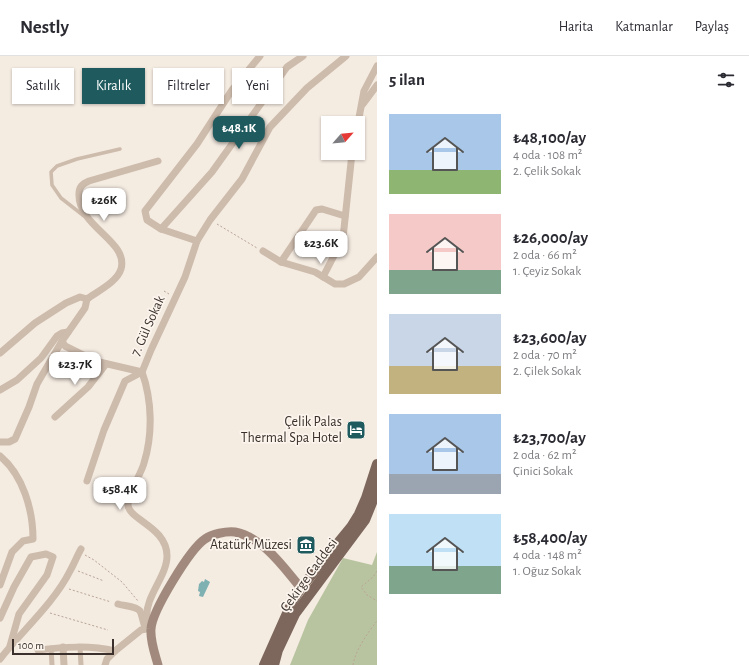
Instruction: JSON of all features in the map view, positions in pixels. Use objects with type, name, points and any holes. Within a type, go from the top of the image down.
[{"type":"main road","name":"Çekirge Caddesi","points":[[264,665],[292,602],[301,588],[351,527],[359,514],[377,464]]},
{"type":"main road","name":"Çekirge Caddesi","points":[[274,665],[278,650],[295,614],[365,520],[374,498],[377,480]]},
{"type":"main road","points":[[158,665],[152,644],[151,628],[156,614],[173,580],[187,559],[206,538],[218,533],[234,532],[259,542],[304,592],[301,605]]},
{"type":"street","points":[[197,241],[161,229],[147,220],[145,211],[197,144],[232,90],[260,56]]},
{"type":"street","points":[[161,229],[212,172],[287,67],[303,56]]},
{"type":"street","name":"7. Gül Sokak","points":[[87,481],[104,430],[125,381],[142,372],[185,277],[197,241],[210,220],[242,179],[270,127],[307,88],[346,56]]},
{"type":"street","points":[[359,116],[364,91],[377,66]]},
{"type":"street","points":[[361,106],[377,85]]},
{"type":"street","points":[[323,277],[343,238],[351,160]]},
{"type":"street","points":[[0,442],[9,442],[14,439],[29,407],[37,384],[62,341],[85,308],[87,299],[116,278],[121,269],[122,259],[114,245],[85,216],[78,203],[79,189],[83,183],[158,161]]},
{"type":"street","points":[[281,262],[316,210],[322,208],[345,216]]},
{"type":"street","points":[[263,251],[281,262],[315,272],[335,284],[344,284],[359,277],[377,257]]},
{"type":"street","points":[[0,353],[35,323],[80,297],[87,299]]},
{"type":"street","points":[[0,390],[17,380],[41,358],[57,336],[68,332]]},
{"type":"street","points":[[62,341],[65,346],[95,361],[142,372],[148,392],[150,418],[148,443],[144,463],[129,498],[128,507],[132,514],[154,530],[161,538],[167,554],[166,563],[147,616],[151,628]]},
{"type":"street","points":[[55,417],[88,387],[106,364]]},
{"type":"street","points":[[0,456],[9,463],[18,477],[28,501],[33,526],[33,539],[23,541],[12,552],[0,585]]},
{"type":"street","points":[[0,659],[42,610],[60,586],[72,569],[80,550]]},
{"type":"street","points":[[0,618],[14,587],[31,557],[46,554],[54,557],[47,575],[19,614],[10,646]]},
{"type":"street","points":[[118,604],[137,609],[141,613],[145,627],[151,628]]},
{"type":"street","points":[[105,665],[107,659],[115,651],[141,630],[151,628]]},
{"type":"street","points":[[38,650],[63,647],[102,647],[115,651]]},
{"type":"street","points":[[63,647],[64,665]]},
{"type":"street","points":[[80,647],[81,665]]},
{"type":"street","points":[[51,648],[52,665]]},
{"type":"lane","points":[[85,216],[61,198],[52,185],[50,172],[57,166],[71,161],[120,149]]},
{"type":"path","points":[[210,220],[263,251]]},
{"type":"path","points":[[80,550],[122,582],[141,604],[149,607]]},
{"type":"path","points":[[72,569],[104,581]]},
{"type":"path","points":[[377,571],[374,577],[362,587],[367,595],[377,601]]},
{"type":"path","points":[[60,586],[118,604]]},
{"type":"path","points":[[42,610],[108,630]]},
{"type":"path","points":[[353,665],[354,659],[367,633],[377,621]]},
{"type":"green space","points":[[377,552],[377,665],[290,665],[308,620],[343,558],[372,565]]},
{"type":"water","points":[[205,579],[210,582],[203,597],[199,596],[200,592],[198,591],[199,584],[202,581],[204,582]]},
{"type":"place","name":"Çelik Palas Thermal Spa Hotel","points":[[356,430]]},
{"type":"place","name":"Atatürk Müzesi","points":[[306,545]]}]
